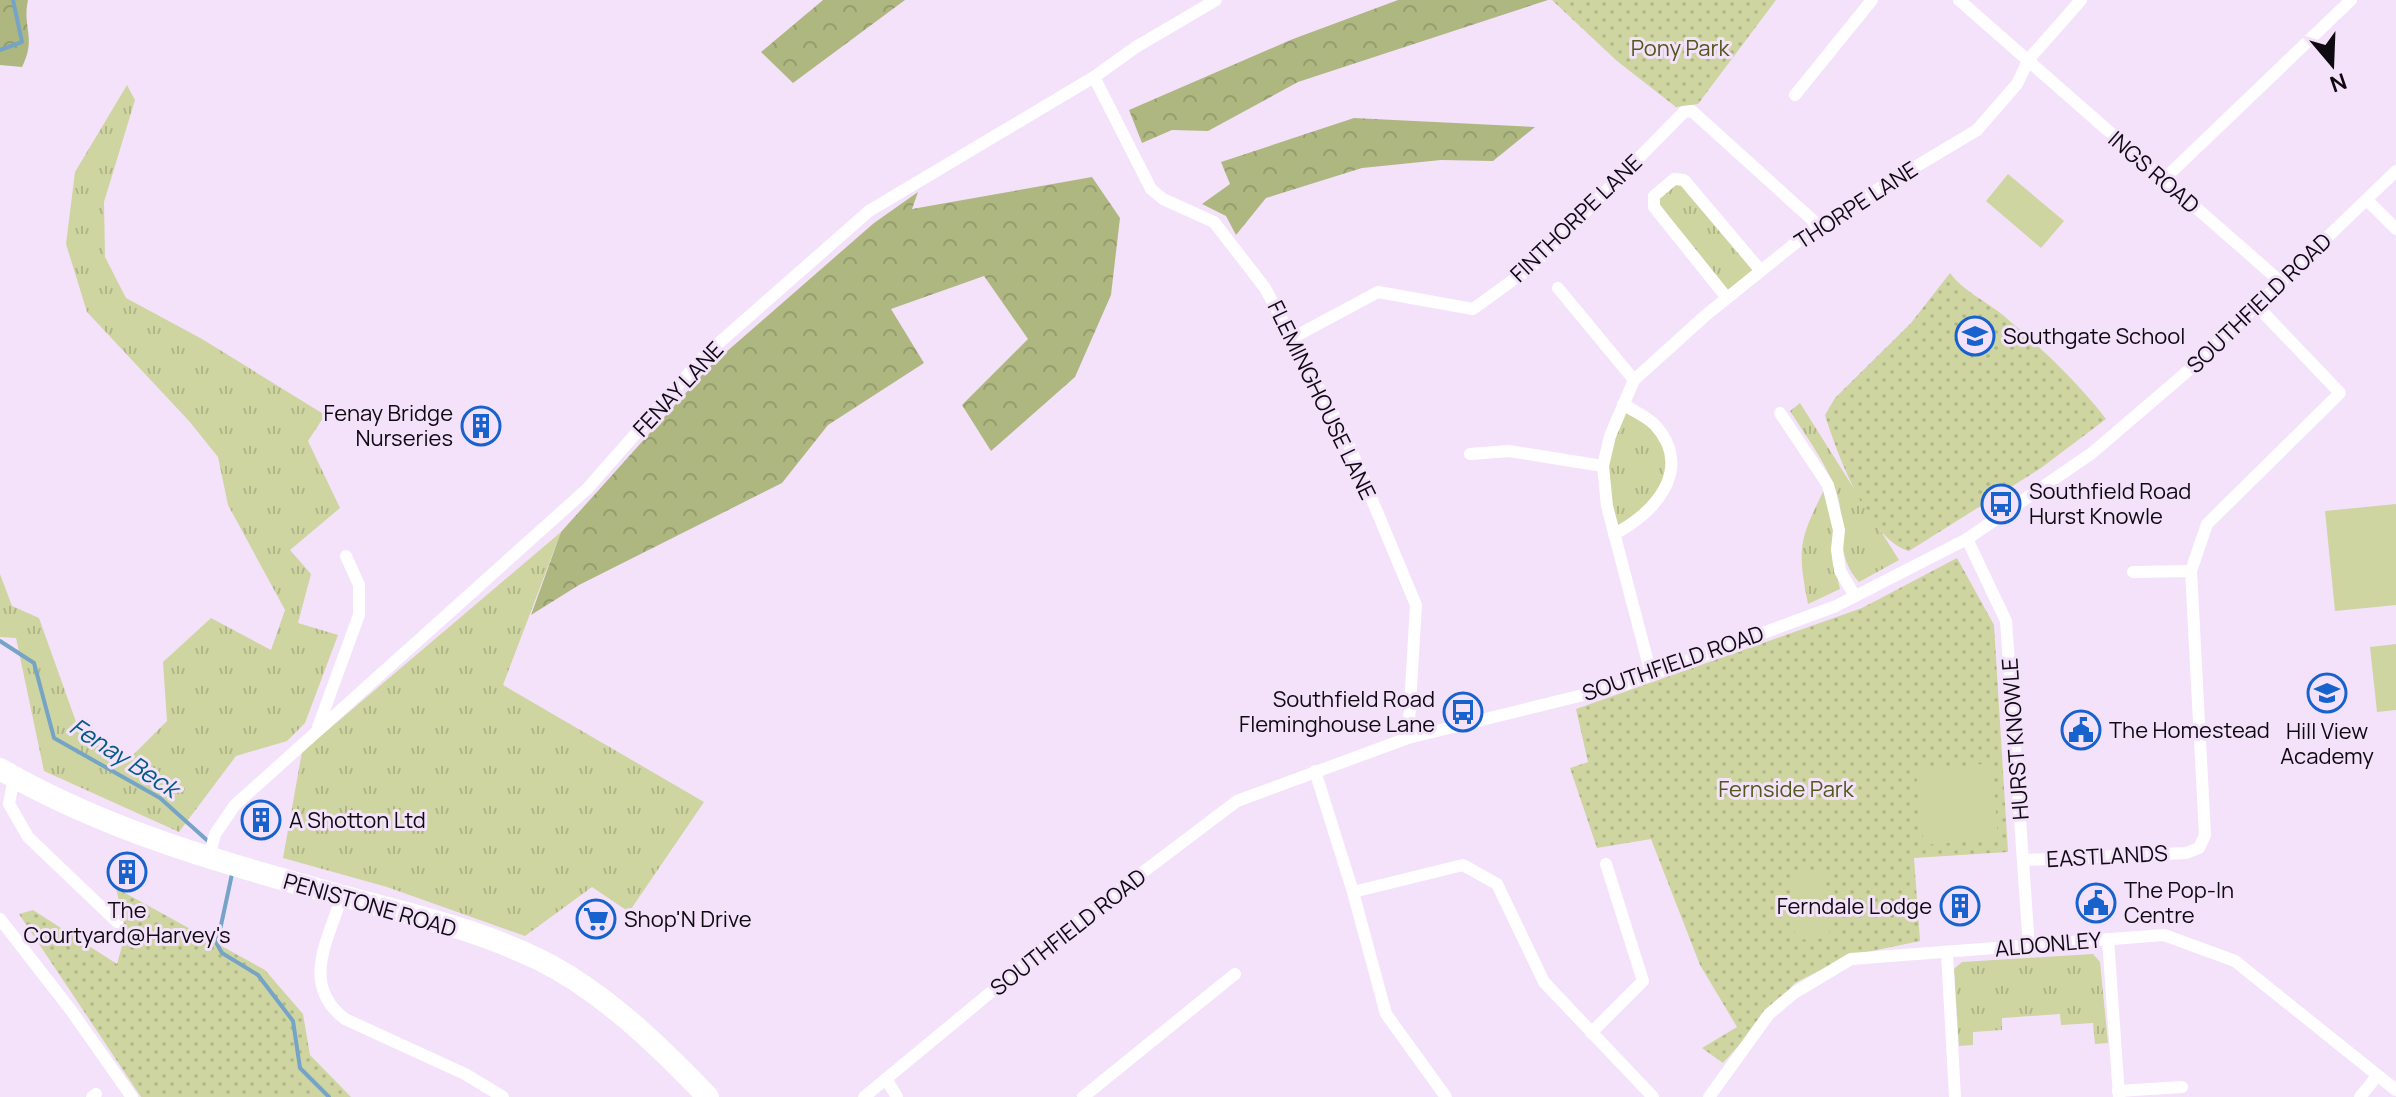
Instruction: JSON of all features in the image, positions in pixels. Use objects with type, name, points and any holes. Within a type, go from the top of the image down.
[{"type":"highway","name":"PENISTONE ROAD","points":[[7,773],[111,826],[236,866],[447,926],[540,960],[587,987],[641,1032],[708,1097]]},
{"type":"street","name":"FENAY LANE","points":[[209,857],[215,834],[235,805],[587,489],[704,356],[869,211],[1094,77],[1136,47],[1216,0]]},
{"type":"street","points":[[1795,95],[1872,0]]},
{"type":"street","name":"INGS ROAD","points":[[1959,0],[2282,283]]},
{"type":"street","name":"THORPE LANE","points":[[1651,674],[1614,534],[1603,466],[1610,436],[1634,380],[1727,298],[1818,225],[1977,130],[2017,84],[2029,59],[2081,0]]},
{"type":"street","points":[[2162,181],[2351,0]]},
{"type":"street","name":"FLEMINGHOUSE LANE","points":[[1094,77],[1151,189],[1163,199],[1214,222],[1265,288],[1347,440],[1416,605],[1408,738]]},
{"type":"street","name":"FINTHORPE LANE","points":[[1294,337],[1378,292],[1473,309],[1531,267],[1684,112],[1692,111],[1733,145],[1818,225]]},
{"type":"street","name":"SOUTHFIELD ROAD","points":[[864,1097],[1060,935],[1226,807],[1408,738],[1620,686],[1855,596],[1967,539],[2092,453],[2196,364],[2396,171]]},
{"type":"street","points":[[1727,298],[1654,207],[1654,196],[1674,179],[1684,180],[1761,271]]},
{"type":"street","points":[[2367,200],[2396,229]]},
{"type":"street","points":[[1558,288],[1634,380]]},
{"type":"street","name":"EASTLANDS","points":[[2024,860],[2186,853],[2199,848],[2205,835],[2191,571],[2207,524],[2340,393],[2257,306]]},
{"type":"street","points":[[1614,534],[1649,512],[1667,485],[1670,468],[1662,435],[1653,423],[1623,404]]},
{"type":"street","points":[[1780,413],[1828,485],[1839,530],[1837,550],[1840,571],[1855,596]]},
{"type":"street","points":[[1470,454],[1509,451],[1603,466]]},
{"type":"street","name":"HURST KNOWLE","points":[[1967,539],[2006,621],[2029,947]]},
{"type":"street","points":[[318,728],[359,615],[359,585],[346,556]]},
{"type":"street","points":[[2133,572],[2191,571]]},
{"type":"street","points":[[1315,771],[1353,892],[1386,1014],[1446,1097]]},
{"type":"street","points":[[7,773],[9,804],[28,837],[117,922]]},
{"type":"street","points":[[1591,1033],[1643,981],[1606,864]]},
{"type":"street","points":[[1353,892],[1463,865],[1497,884],[1544,982],[1653,1097]]},
{"type":"street","points":[[342,896],[320,967],[321,987],[329,1005],[345,1019],[465,1074],[503,1097]]},
{"type":"street","points":[[0,919],[5,936],[132,1097]]},
{"type":"street","name":"ALDONLEY","points":[[1709,1097],[1769,1014],[1794,993],[1851,959],[2164,935],[2235,961],[2396,1090]]},
{"type":"street","points":[[2108,939],[2118,1094],[2182,1087]]},
{"type":"street","points":[[1947,953],[1955,1097]]},
{"type":"street","points":[[1083,1097],[1235,974]]},
{"type":"street","points":[[2360,1097],[2377,1076]]},
{"type":"street","points":[[886,1079],[897,1097]]},
{"type":"green space","points":[[0,0],[28,0],[29,40],[22,67],[0,65]]},
{"type":"green space","points":[[823,0],[905,0],[793,83],[761,52]]},
{"type":"green space","points":[[1398,0],[1548,0],[1298,82],[1208,131],[1172,130],[1142,143],[1129,110],[1293,39]]},
{"type":"green space","name":"Pony Park","points":[[1552,0],[1776,0],[1698,104],[1676,107],[1617,61]]},
{"type":"green space","points":[[127,85],[135,100],[104,202],[105,257],[126,298],[202,339],[325,415],[308,441],[340,508],[290,550],[311,574],[298,623],[338,635],[305,723],[287,741],[236,756],[179,832],[44,771],[16,638],[0,637],[0,574],[12,606],[39,618],[80,733],[125,763],[167,721],[163,662],[211,618],[271,650],[285,610],[228,505],[218,457],[189,421],[87,312],[66,244],[75,172]]},
{"type":"green space","points":[[1354,118],[1535,127],[1493,161],[1441,160],[1362,168],[1266,198],[1236,235],[1226,216],[1202,204],[1230,184],[1221,162]]},
{"type":"green space","points":[[2008,174],[2064,221],[2041,248],[1986,201]]},
{"type":"green space","points":[[1092,177],[1120,218],[1111,295],[1075,377],[991,451],[962,405],[1028,339],[984,276],[891,309],[924,363],[828,425],[782,483],[579,585],[531,615],[561,532],[710,366],[874,223],[918,192],[912,209]]},
{"type":"green space","points":[[1684,180],[1761,271],[1727,298],[1654,196]]},
{"type":"green space","points":[[1950,273],[2044,352],[2106,419],[2041,468],[1909,551],[1894,544],[1868,513],[1846,471],[1825,415],[1835,398],[1911,323]]},
{"type":"green space","points":[[1800,403],[1899,560],[1859,582],[1843,549],[1841,514],[1835,488],[1790,411]]},
{"type":"green space","points":[[1623,404],[1646,420],[1660,437],[1666,457],[1667,485],[1614,534],[1608,501],[1607,468],[1612,435]]},
{"type":"green space","points":[[1824,490],[1834,530],[1831,549],[1840,589],[1808,604],[1802,570],[1802,545],[1809,521]]},
{"type":"green space","points":[[2396,504],[2396,605],[2335,611],[2325,511]]},
{"type":"green space","points":[[561,532],[503,685],[704,802],[629,912],[592,887],[525,936],[387,887],[283,858],[302,752]]},
{"type":"green space","name":"Fernside Park","points":[[1957,558],[1994,625],[2008,852],[1914,858],[1920,941],[1848,956],[1795,983],[1723,1063],[1702,1048],[1737,1027],[1700,965],[1651,839],[1597,848],[1570,768],[1588,762],[1576,709],[1862,608]]},
{"type":"green space","points":[[2396,644],[2396,710],[2377,712],[2370,647]]},
{"type":"green space","points":[[1992,763],[1998,839],[1924,845],[1916,771]]},
{"type":"green space","points":[[1825,869],[1830,938],[1795,940],[1790,872]]},
{"type":"green space","points":[[116,888],[265,970],[303,1014],[310,1055],[351,1097],[141,1097],[19,914],[33,910],[117,964],[126,932]]},
{"type":"green space","points":[[2093,954],[2100,962],[2108,1043],[2095,1044],[2093,1023],[2061,1025],[2060,1014],[2002,1018],[2002,1030],[1973,1032],[1973,1045],[1959,1046],[1954,969],[1962,962]]},
{"type":"waterway","points":[[0,50],[22,42],[13,0]]},
{"type":"waterway","name":"Fenay Beck","points":[[0,641],[34,663],[54,738],[160,798],[209,842]]},
{"type":"waterway","name":"Fenay Beck","points":[[232,874],[217,944],[222,953],[258,975],[293,1021],[300,1068],[329,1097]]},
{"type":"place","name":"Southgate School","points":[[1975,336]]},
{"type":"place","name":"Fenay Bridge Nurseries","points":[[481,426]]},
{"type":"place","name":"Southfield Road Hurst Knowle","points":[[2001,504]]},
{"type":"place","name":"Hill View Academy","points":[[2327,693]]},
{"type":"place","name":"Southfield Road Fleminghouse Lane","points":[[1463,712]]},
{"type":"place","name":"The Homestead","points":[[2081,730]]},
{"type":"place","name":"A Shotton Ltd","points":[[261,820]]},
{"type":"place","name":"The Courtyard@Harvey's","points":[[127,872]]},
{"type":"place","name":"The Pop-In Centre","points":[[2096,903]]},
{"type":"place","name":"Ferndale Lodge","points":[[1960,906]]},
{"type":"place","name":"Shop'N Drive","points":[[596,919]]}]
